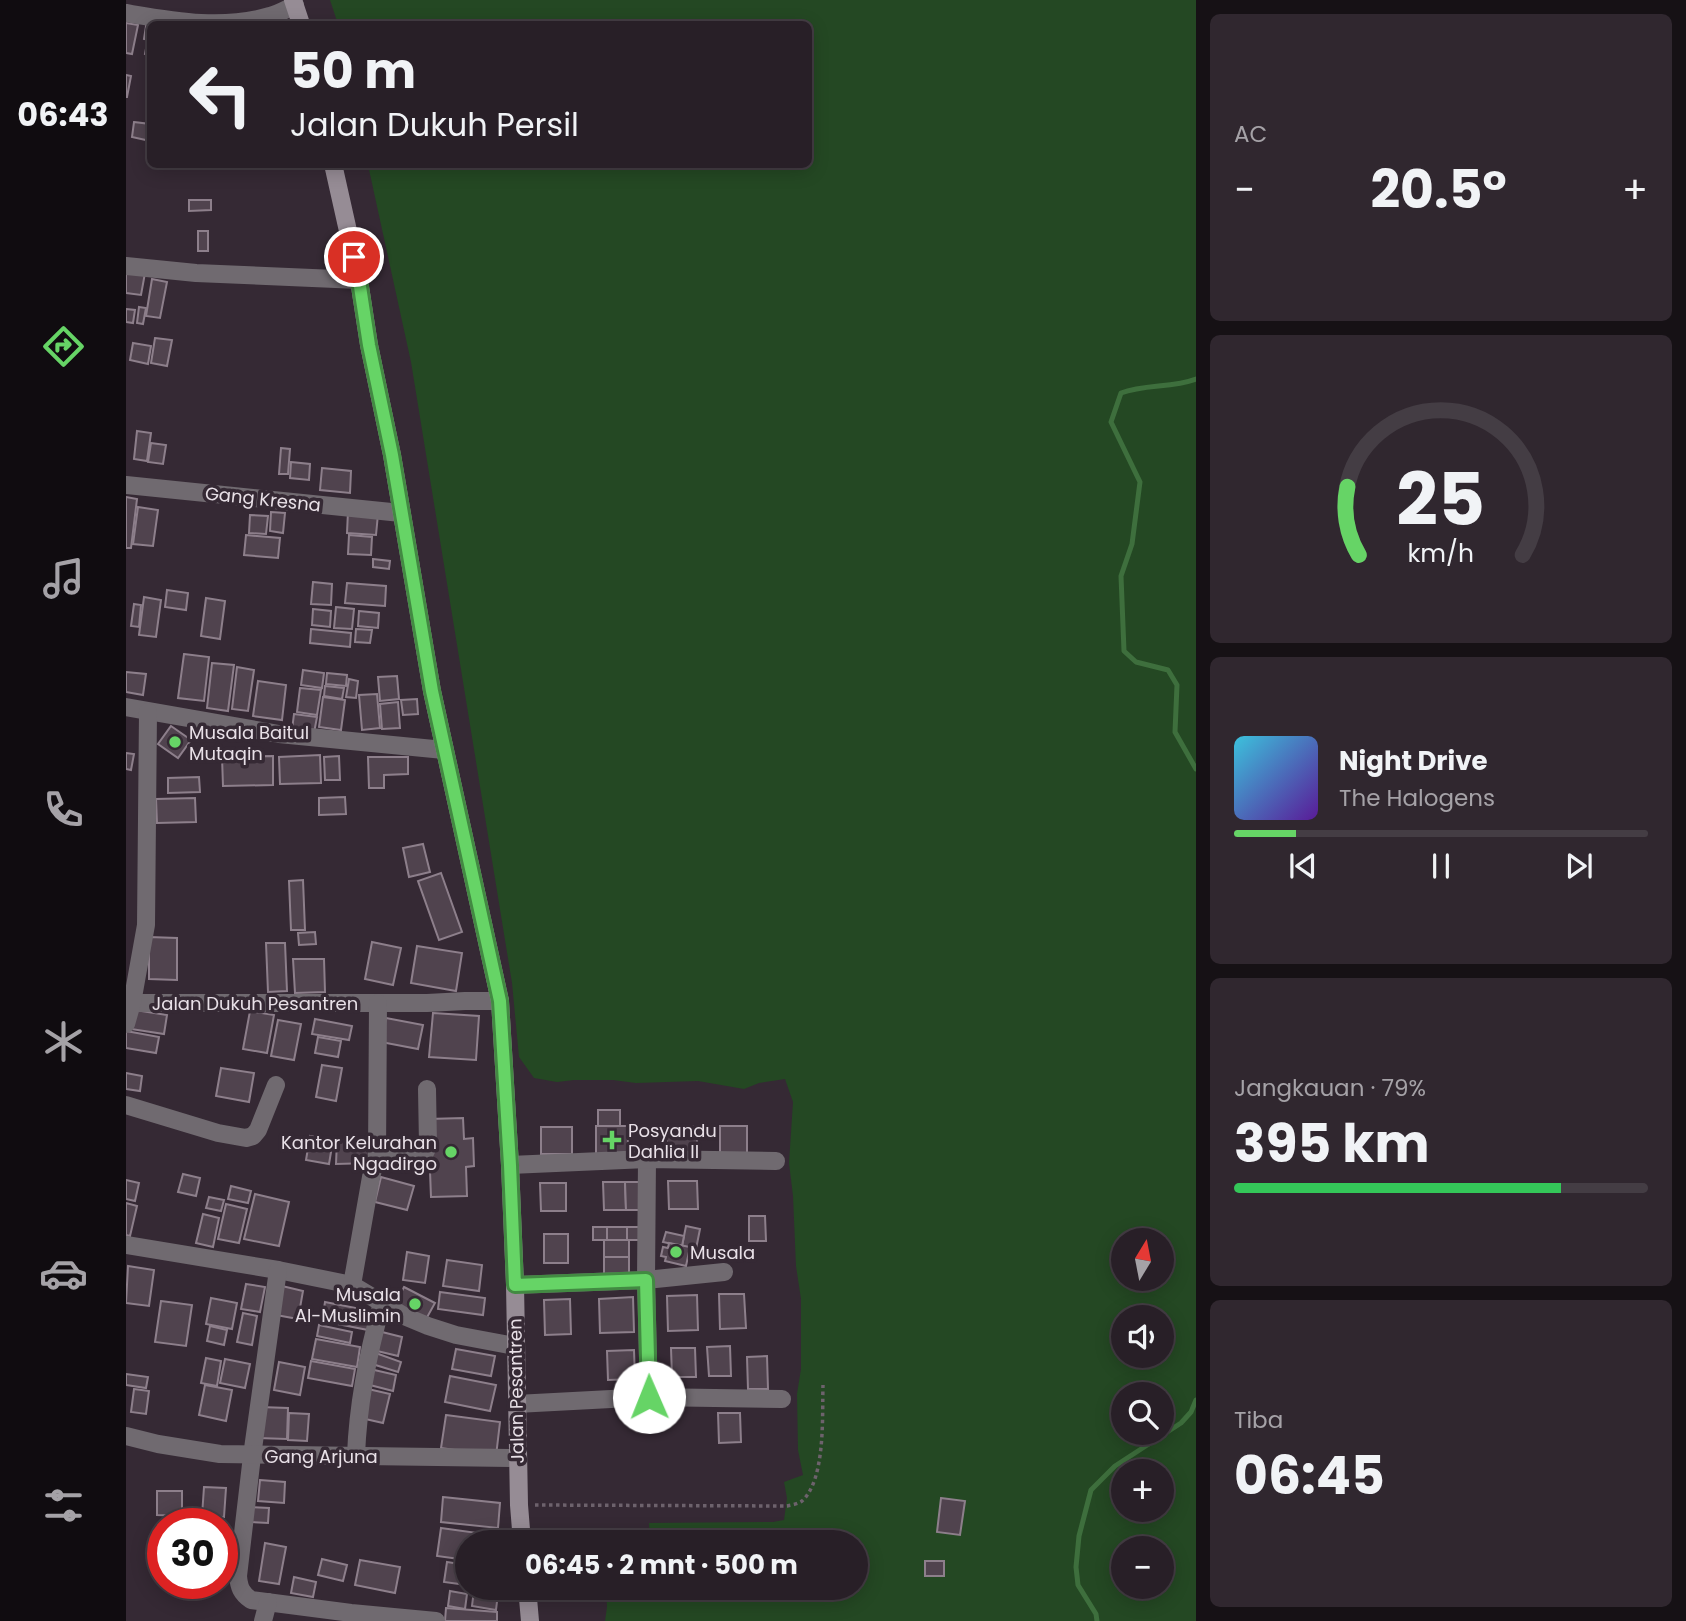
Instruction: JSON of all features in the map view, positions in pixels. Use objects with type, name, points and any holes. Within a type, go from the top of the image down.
[{"type":"main road","points":[[294,3],[300,21]]},
{"type":"main road","name":"Jalan Pesantren","points":[[334,168],[359,280],[369,345],[392,455],[432,691],[500,1001],[515,1285],[521,1530]]},
{"type":"main road","points":[[527,1600],[527,1621]]},
{"type":"street","points":[[238,21],[270,16],[294,3]]},
{"type":"street","points":[[126,13],[171,21]]},
{"type":"street","points":[[126,267],[195,273],[359,280]]},
{"type":"street","name":"Gang Kresna","points":[[126,485],[401,513]]},
{"type":"street","points":[[126,707],[279,734],[444,750]]},
{"type":"street","name":"Jalan Dukuh Pesantren","points":[[126,1024],[146,925],[148,712]]},
{"type":"street","name":"Jalan Dukuh Pesantren","points":[[129,1003],[500,1001]]},
{"type":"street","name":"Jalan Dukuh Pesantren","points":[[352,1285],[377,1156],[378,1003]]},
{"type":"street","points":[[126,1105],[218,1133],[246,1138],[253,1136],[258,1130],[276,1086]]},
{"type":"street","points":[[377,1156],[421,1157],[425,1153],[428,1145],[427,1089]]},
{"type":"street","points":[[510,1165],[647,1159],[776,1161]]},
{"type":"street","points":[[647,1159],[649,1397]]},
{"type":"street","points":[[126,1245],[352,1285],[404,1316],[428,1326],[456,1335],[515,1346]]},
{"type":"street","points":[[278,1270],[252,1455],[239,1586],[251,1600],[436,1621]]},
{"type":"street","points":[[515,1285],[646,1280],[723,1272]]},
{"type":"street","points":[[356,1455],[360,1399],[368,1353],[382,1303]]},
{"type":"street","points":[[516,1404],[649,1397],[782,1399]]},
{"type":"street","name":"Gang Arjuna","points":[[126,1436],[220,1454],[518,1458]]},
{"type":"street","points":[[263,1621],[268,1602]]},
{"type":"path","points":[[519,1505],[787,1506],[800,1503],[814,1481],[819,1465],[823,1385]]},
{"type":"green space","points":[[330,0],[1196,0],[1196,1621],[605,1621],[607,1600],[868,1600],[868,1530],[649,1530],[649,1523],[784,1520],[787,1498],[784,1482],[803,1475],[798,1450],[797,1394],[801,1369],[801,1299],[789,1163],[793,1102],[785,1079],[759,1083],[744,1089],[698,1081],[557,1082],[534,1078],[519,1057],[512,983],[411,362],[369,168],[812,168],[812,21],[337,21]]},
{"type":"building","points":[[126,23],[138,25],[132,54],[126,53]]},
{"type":"building","points":[[126,75],[131,76],[127,97],[126,97]]},
{"type":"building","points":[[134,122],[147,124],[147,140],[132,137]]},
{"type":"building","points":[[189,200],[211,200],[211,210],[189,211]]},
{"type":"building","points":[[198,231],[208,231],[208,251],[198,251]]},
{"type":"building","points":[[126,269],[145,273],[141,295],[126,293]]},
{"type":"building","points":[[152,279],[167,282],[160,318],[146,316]]},
{"type":"building","points":[[139,307],[146,308],[143,324],[137,323]]},
{"type":"building","points":[[126,309],[135,310],[133,323],[126,322]]},
{"type":"building","points":[[155,338],[172,340],[167,366],[151,363]]},
{"type":"building","points":[[133,343],[151,346],[148,364],[130,360]]},
{"type":"building","points":[[137,431],[151,433],[147,461],[134,459]]},
{"type":"building","points":[[151,443],[166,445],[163,464],[148,462]]},
{"type":"building","points":[[281,448],[290,449],[288,474],[279,474]]},
{"type":"building","points":[[291,462],[310,464],[309,480],[290,478]]},
{"type":"building","points":[[322,468],[351,471],[350,493],[320,490]]},
{"type":"building","points":[[126,497],[137,499],[131,548],[126,548]]},
{"type":"building","points":[[138,507],[158,510],[153,546],[133,544]]},
{"type":"building","points":[[348,511],[378,514],[376,535],[347,533]]},
{"type":"building","points":[[271,512],[285,513],[283,533],[270,531]]},
{"type":"building","points":[[250,515],[268,516],[266,534],[249,533]]},
{"type":"building","points":[[246,535],[280,538],[278,558],[244,555]]},
{"type":"building","points":[[349,535],[372,537],[371,555],[348,554]]},
{"type":"building","points":[[373,559],[390,561],[389,569],[373,567]]},
{"type":"building","points":[[313,582],[332,584],[331,605],[311,604]]},
{"type":"building","points":[[347,583],[386,586],[385,606],[345,603]]},
{"type":"building","points":[[167,590],[188,593],[186,610],[165,607]]},
{"type":"building","points":[[144,597],[161,600],[156,637],[139,635]]},
{"type":"building","points":[[206,598],[225,601],[220,639],[201,636]]},
{"type":"building","points":[[134,604],[141,605],[139,627],[131,626]]},
{"type":"building","points":[[336,607],[354,609],[352,629],[334,628]]},
{"type":"building","points":[[313,609],[331,611],[330,627],[312,625]]},
{"type":"building","points":[[359,611],[379,613],[378,628],[358,626]]},
{"type":"building","points":[[311,629],[351,633],[350,647],[310,643]]},
{"type":"building","points":[[356,629],[372,630],[370,643],[355,642]]},
{"type":"building","points":[[184,654],[209,657],[204,701],[178,698]]},
{"type":"building","points":[[212,663],[234,665],[228,711],[207,708]]},
{"type":"building","points":[[237,667],[254,670],[248,711],[232,709]]},
{"type":"building","points":[[303,670],[324,673],[322,688],[301,685]]},
{"type":"building","points":[[126,672],[146,674],[143,695],[126,692]]},
{"type":"building","points":[[327,673],[347,675],[346,686],[326,684]]},
{"type":"building","points":[[397,676],[399,699],[380,701],[378,677]]},
{"type":"building","points":[[349,679],[358,681],[356,698],[346,697]]},
{"type":"building","points":[[258,681],[286,685],[282,720],[253,716]]},
{"type":"building","points":[[325,686],[344,688],[342,699],[324,696]]},
{"type":"building","points":[[300,688],[321,690],[317,715],[297,712]]},
{"type":"building","points":[[377,694],[380,728],[362,730],[359,695]]},
{"type":"building","points":[[323,697],[345,700],[341,730],[319,727]]},
{"type":"building","points":[[417,699],[418,714],[403,715],[401,700]]},
{"type":"building","points":[[398,702],[400,728],[382,729],[380,704]]},
{"type":"building","points":[[294,714],[317,717],[314,733],[292,730]]},
{"type":"building","name":"Musala Baitul Mutaqin","points":[[171,726],[191,740],[178,758],[158,744]]},
{"type":"building","points":[[126,753],[134,754],[131,770],[126,769]]},
{"type":"building","points":[[320,755],[321,783],[280,784],[279,757]]},
{"type":"building","points":[[273,756],[273,785],[223,786],[222,757]]},
{"type":"building","points":[[339,756],[340,780],[325,780],[324,757]]},
{"type":"building","points":[[368,757],[408,757],[408,774],[384,775],[384,788],[369,788]]},
{"type":"building","points":[[199,777],[200,792],[168,793],[168,778]]},
{"type":"building","points":[[345,797],[346,814],[319,815],[319,798]]},
{"type":"building","points":[[195,798],[196,822],[157,823],[156,799]]},
{"type":"building","points":[[423,844],[430,872],[409,877],[403,848]]},
{"type":"building","points":[[441,873],[462,932],[439,940],[418,881]]},
{"type":"building","points":[[303,880],[305,930],[291,930],[289,881]]},
{"type":"building","points":[[315,932],[316,944],[299,945],[298,933]]},
{"type":"building","points":[[149,937],[177,938],[177,980],[149,979]]},
{"type":"building","points":[[372,942],[401,948],[393,985],[365,979]]},
{"type":"building","points":[[266,943],[285,943],[287,991],[268,992]]},
{"type":"building","points":[[417,946],[462,953],[456,991],[411,983]]},
{"type":"building","points":[[293,959],[324,959],[325,992],[295,993]]},
{"type":"building","points":[[135,1010],[167,1015],[164,1034],[131,1029]]},
{"type":"building","points":[[250,1011],[274,1015],[267,1053],[243,1049]]},
{"type":"building","points":[[433,1013],[479,1016],[476,1060],[429,1057]]},
{"type":"building","points":[[386,1018],[423,1025],[418,1049],[381,1042]]},
{"type":"building","points":[[315,1019],[352,1026],[349,1040],[312,1034]]},
{"type":"building","points":[[278,1020],[301,1024],[294,1060],[271,1056]]},
{"type":"building","points":[[126,1031],[159,1037],[156,1053],[126,1048]]},
{"type":"building","points":[[318,1037],[341,1041],[338,1057],[315,1053]]},
{"type":"building","points":[[322,1065],[342,1068],[336,1101],[316,1097]]},
{"type":"building","points":[[221,1068],[254,1073],[249,1102],[216,1096]]},
{"type":"building","points":[[126,1073],[142,1076],[140,1091],[126,1089]]},
{"type":"building","points":[[598,1110],[620,1110],[620,1126],[598,1127]]},
{"type":"building","name":"Kantor Kelurahan Ngadirgo","points":[[463,1118],[464,1139],[473,1138],[474,1166],[466,1167],[467,1196],[431,1197],[428,1119]]},
{"type":"building","name":"Posyandu Dahlia II","points":[[596,1126],[628,1126],[628,1154],[596,1154]]},
{"type":"building","points":[[667,1126],[697,1126],[697,1154],[667,1154]]},
{"type":"building","points":[[720,1126],[747,1126],[747,1153],[720,1153]]},
{"type":"building","points":[[541,1127],[572,1127],[572,1154],[541,1154]]},
{"type":"building","points":[[310,1136],[333,1140],[329,1164],[306,1160]]},
{"type":"building","points":[[337,1140],[371,1140],[371,1163],[336,1164]]},
{"type":"building","points":[[183,1174],[200,1178],[196,1196],[178,1192]]},
{"type":"building","points":[[381,1177],[414,1186],[407,1210],[375,1202]]},
{"type":"building","points":[[126,1180],[139,1183],[135,1201],[126,1199]]},
{"type":"building","points":[[668,1181],[697,1181],[698,1209],[669,1209]]},
{"type":"building","points":[[603,1182],[625,1182],[626,1210],[604,1210]]},
{"type":"building","points":[[625,1182],[644,1182],[644,1210],[626,1210]]},
{"type":"building","points":[[540,1183],[566,1183],[566,1211],[541,1211]]},
{"type":"building","points":[[231,1186],[251,1191],[248,1203],[228,1199]]},
{"type":"building","points":[[255,1194],[289,1202],[279,1246],[244,1239]]},
{"type":"building","points":[[209,1197],[224,1200],[221,1211],[206,1208]]},
{"type":"building","points":[[126,1203],[137,1206],[130,1236],[126,1235]]},
{"type":"building","points":[[226,1204],[247,1209],[239,1243],[218,1239]]},
{"type":"building","points":[[203,1214],[219,1218],[213,1247],[196,1243]]},
{"type":"building","points":[[749,1216],[765,1216],[766,1241],[749,1241]]},
{"type":"building","points":[[686,1226],[700,1229],[696,1249],[682,1246]]},
{"type":"building","points":[[593,1227],[607,1227],[607,1240],[593,1240]]},
{"type":"building","points":[[607,1227],[627,1227],[627,1240],[607,1240]]},
{"type":"building","points":[[627,1227],[644,1227],[644,1240],[627,1240]]},
{"type":"building","points":[[666,1232],[684,1236],[682,1246],[663,1242]]},
{"type":"building","points":[[544,1234],[568,1234],[568,1263],[544,1263]]},
{"type":"building","points":[[604,1240],[629,1240],[629,1257],[604,1257]]},
{"type":"building","name":"Musala","points":[[669,1243],[690,1247],[686,1266],[665,1261],[666,1257],[661,1256],[663,1247],[668,1248]]},
{"type":"building","points":[[407,1252],[429,1256],[425,1283],[403,1280]]},
{"type":"building","points":[[604,1257],[629,1257],[629,1274],[604,1274]]},
{"type":"building","points":[[447,1260],[482,1265],[479,1291],[443,1286]]},
{"type":"building","points":[[128,1266],[154,1270],[149,1306],[126,1303]]},
{"type":"building","points":[[246,1284],[265,1287],[260,1312],[241,1309]]},
{"type":"building","points":[[282,1286],[303,1291],[298,1319],[276,1315]]},
{"type":"building","name":"Musala Al-Muslimin","points":[[404,1287],[435,1303],[425,1321],[395,1305]]},
{"type":"building","points":[[440,1292],[485,1298],[483,1315],[438,1309]]},
{"type":"building","points":[[719,1294],[744,1294],[746,1328],[720,1329]]},
{"type":"building","points":[[697,1295],[698,1330],[668,1331],[667,1296]]},
{"type":"building","points":[[633,1297],[634,1332],[600,1333],[599,1299]]},
{"type":"building","points":[[211,1298],[237,1303],[232,1329],[206,1324]]},
{"type":"building","points":[[570,1299],[571,1334],[545,1335],[544,1300]]},
{"type":"building","points":[[161,1301],[192,1305],[186,1346],[155,1342]]},
{"type":"building","points":[[325,1302],[371,1311],[368,1330],[322,1321]]},
{"type":"building","points":[[243,1313],[257,1316],[252,1345],[237,1342]]},
{"type":"building","points":[[319,1325],[352,1332],[350,1343],[317,1336]]},
{"type":"building","points":[[210,1326],[227,1330],[224,1345],[207,1341]]},
{"type":"building","points":[[378,1331],[402,1337],[398,1356],[373,1350]]},
{"type":"building","points":[[316,1339],[360,1347],[357,1367],[312,1359]]},
{"type":"building","points":[[730,1346],[731,1376],[709,1376],[707,1347]]},
{"type":"building","points":[[671,1348],[695,1348],[696,1377],[672,1377]]},
{"type":"building","points":[[456,1349],[495,1356],[491,1376],[452,1369]]},
{"type":"building","points":[[634,1350],[635,1379],[608,1380],[607,1351]]},
{"type":"building","points":[[373,1352],[401,1362],[398,1372],[369,1363]]},
{"type":"building","points":[[767,1356],[768,1389],[748,1389],[747,1357]]},
{"type":"building","points":[[206,1358],[221,1361],[217,1386],[201,1383]]},
{"type":"building","points":[[225,1359],[250,1364],[245,1388],[220,1383]]},
{"type":"building","points":[[311,1361],[355,1369],[352,1386],[308,1378]]},
{"type":"building","points":[[279,1362],[305,1367],[300,1395],[274,1390]]},
{"type":"building","points":[[370,1369],[396,1375],[393,1391],[366,1384]]},
{"type":"building","points":[[126,1374],[148,1377],[146,1388],[126,1385]]},
{"type":"building","points":[[450,1376],[496,1385],[490,1411],[445,1402]]},
{"type":"building","points":[[205,1385],[232,1390],[226,1421],[199,1415]]},
{"type":"building","points":[[134,1389],[149,1391],[146,1414],[131,1412]]},
{"type":"building","points":[[368,1389],[390,1394],[383,1423],[361,1418]]},
{"type":"building","points":[[260,1407],[288,1408],[287,1439],[258,1438]]},
{"type":"building","points":[[289,1413],[309,1414],[307,1441],[288,1440]]},
{"type":"building","points":[[718,1413],[740,1413],[741,1442],[719,1443]]},
{"type":"building","points":[[446,1415],[500,1422],[496,1456],[441,1448]]},
{"type":"building","points":[[260,1480],[285,1482],[284,1503],[258,1501]]},
{"type":"building","points":[[204,1487],[226,1488],[225,1508],[203,1508]]},
{"type":"building","points":[[157,1491],[182,1491],[182,1508],[157,1508]]},
{"type":"building","points":[[443,1497],[500,1503],[498,1528],[441,1522]]},
{"type":"building","points":[[941,1498],[965,1501],[960,1535],[937,1532]]},
{"type":"building","points":[[250,1507],[269,1508],[268,1523],[249,1522]]},
{"type":"building","points":[[441,1528],[456,1530],[455,1558],[437,1556]]},
{"type":"building","points":[[265,1543],[286,1547],[279,1584],[259,1581]]},
{"type":"building","points":[[322,1559],[347,1565],[343,1581],[318,1575]]},
{"type":"building","points":[[360,1560],[400,1567],[395,1593],[355,1585]]},
{"type":"building","points":[[925,1561],[944,1561],[944,1576],[925,1576]]},
{"type":"building","points":[[447,1562],[455,1563],[455,1583],[444,1582]]},
{"type":"building","points":[[294,1577],[316,1582],[313,1597],[291,1593]]},
{"type":"building","points":[[450,1591],[455,1592],[455,1600],[466,1600],[465,1609],[448,1606]]},
{"type":"building","points":[[473,1600],[497,1600],[496,1610],[472,1606]]},
{"type":"building","points":[[446,1608],[497,1612],[497,1621],[445,1621]]},
{"type":"waterway","points":[[1196,379],[1121,393],[1111,422],[1140,482],[1132,544],[1121,576],[1124,651],[1136,662],[1168,670],[1177,685],[1175,732],[1196,769]]},
{"type":"waterway","points":[[1097,1621],[1096,1614],[1078,1585],[1076,1567],[1079,1536],[1091,1490],[1115,1466],[1181,1423],[1191,1412],[1196,1400]]},
{"type":"place","name":"Musala Baitul Mutaqin","points":[[175,742]]},
{"type":"place","name":"Posyandu Dahlia II","points":[[612,1140]]},
{"type":"place","name":"Kantor Kelurahan Ngadirgo","points":[[451,1152]]},
{"type":"place","name":"Musala","points":[[676,1252]]},
{"type":"place","name":"Musala Al-Muslimin","points":[[415,1304]]},
{"type":"route","points":[[354,257],[392,455],[432,691],[500,1001],[515,1285],[646,1280],[649,1397]]}]
